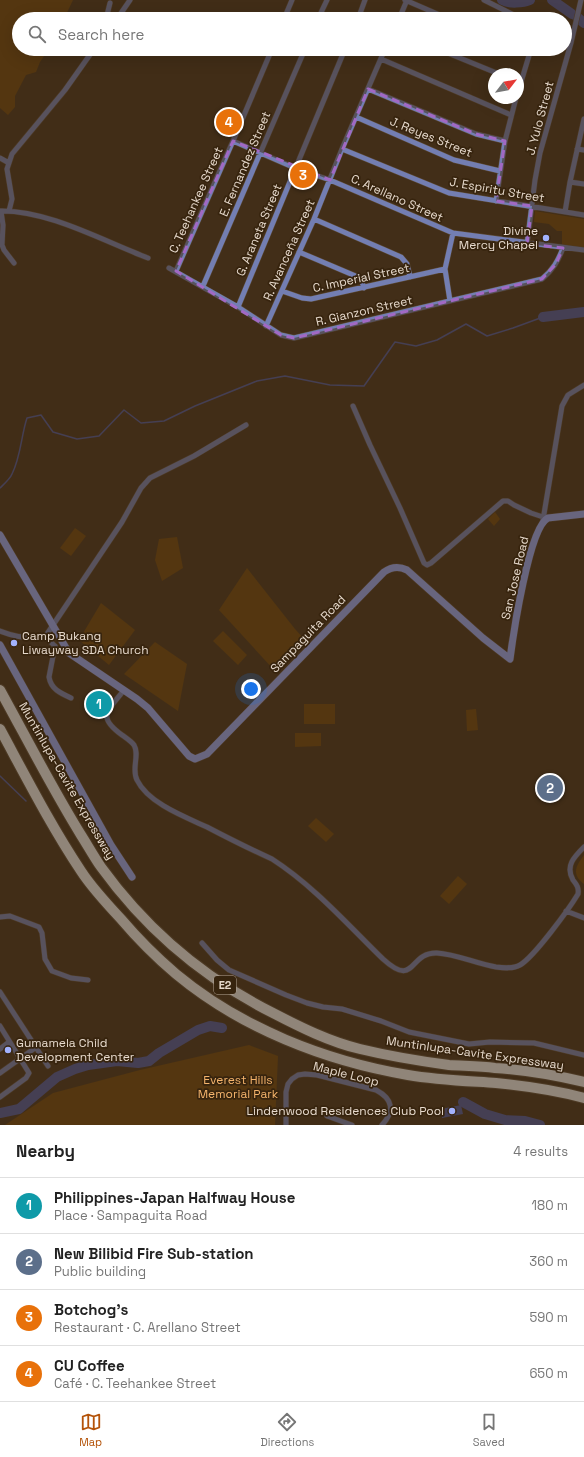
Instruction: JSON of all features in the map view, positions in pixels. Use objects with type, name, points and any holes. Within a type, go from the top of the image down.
[{"type":"highway","name":"Muntinlupa-Cavite Expressway","points":[[0,690],[40,766],[101,867],[154,929],[176,950],[216,979],[256,1004],[298,1026],[357,1048],[407,1059],[450,1065],[545,1074],[584,1082]]},
{"type":"highway","name":"E2","points":[[0,729],[46,813],[82,872],[106,902],[155,955],[177,975],[206,996],[238,1016],[290,1042],[360,1064],[408,1075],[534,1088],[563,1092],[584,1098]]},
{"type":"street","points":[[122,12],[130,0]]},
{"type":"street","points":[[287,12],[292,0]]},
{"type":"street","points":[[321,12],[327,0]]},
{"type":"street","points":[[361,12],[366,0]]},
{"type":"street","points":[[401,12],[406,0],[433,12]]},
{"type":"street","points":[[484,0],[508,12]]},
{"type":"street","name":"J. Yulo Street","points":[[572,39],[581,0]]},
{"type":"street","points":[[108,12],[110,3]]},
{"type":"street","points":[[9,211],[12,199],[7,169],[12,154],[65,90],[89,56]]},
{"type":"street","name":"C. Teehankee Street","points":[[176,271],[269,56]]},
{"type":"street","name":"E. Fernandez Street","points":[[203,286],[302,56]]},
{"type":"street","name":"G. Araneta Street","points":[[238,307],[342,56]]},
{"type":"street","points":[[455,56],[488,70]]},
{"type":"street","points":[[524,69],[529,56]]},
{"type":"street","name":"J. Yulo Street","points":[[527,244],[540,153],[567,56]]},
{"type":"street","points":[[381,58],[511,114]]},
{"type":"street","name":"R. Avanceña Street","points":[[266,326],[314,220],[381,58]]},
{"type":"street","points":[[368,89],[476,134],[505,142]]},
{"type":"street","points":[[496,201],[505,142],[514,104]]},
{"type":"street","name":"J. Reyes Street","points":[[356,117],[454,160],[500,171]]},
{"type":"street","points":[[565,212],[576,149],[584,119]]},
{"type":"street","name":"C. Arellano Street","points":[[233,141],[295,168],[330,180],[453,233],[527,244],[584,250]]},
{"type":"street","points":[[576,149],[584,150]]},
{"type":"street","name":"J. Espiritu Street","points":[[342,150],[449,193],[584,215]]},
{"type":"street","points":[[0,158],[9,163]]},
{"type":"street","points":[[570,182],[584,184]]},
{"type":"street","points":[[14,263],[2,245],[1,211],[30,214],[53,221],[148,258]]},
{"type":"street","points":[[314,220],[401,257],[406,264],[410,277]]},
{"type":"street","points":[[450,301],[444,269],[453,233]]},
{"type":"street","name":"R. Gianzon Street","points":[[169,268],[203,286],[281,335],[294,338],[542,279],[556,264],[563,248]]},
{"type":"street","points":[[299,252],[358,277],[364,288]]},
{"type":"street","name":"C. Imperial Street","points":[[282,291],[302,298],[311,299],[444,269]]},
{"type":"street","points":[[543,520],[562,406],[568,395],[584,385]]},
{"type":"street","points":[[354,406],[370,445],[424,563],[427,565],[504,501],[508,501],[543,520],[554,517],[584,514]]},
{"type":"street","points":[[45,637],[122,522],[141,488],[150,478],[194,456],[246,425]]},
{"type":"street","name":"San Jose Road","points":[[510,659],[519,599],[530,557],[543,520]]},
{"type":"street","name":"Sampaguita Road","points":[[0,536],[69,653],[148,708],[189,756],[195,759],[204,757],[384,572],[392,568],[403,568],[407,570],[483,638],[510,659]]},
{"type":"street","points":[[0,631],[17,637],[45,637],[55,646]]},
{"type":"street","points":[[55,646],[63,644]]},
{"type":"street","points":[[0,645],[111,845],[132,877]]},
{"type":"street","points":[[55,646],[49,676],[50,681],[56,690],[71,698]]},
{"type":"street","points":[[124,690],[108,711],[106,716],[108,722],[113,728],[134,744],[136,755],[135,775],[142,789],[158,801],[187,818],[266,856],[286,868],[315,892],[394,969],[403,972],[423,956],[436,953],[505,968],[517,966],[525,961],[578,894],[577,886],[570,875],[569,868],[574,858],[584,847]]},
{"type":"street","points":[[566,911],[584,918]]},
{"type":"street","points":[[0,917],[10,916],[39,927],[42,933],[45,959],[52,971],[71,978],[88,980]]},
{"type":"street","points":[[202,943],[217,960],[229,970],[307,1003],[323,1007],[342,1009],[381,1021],[409,1032],[469,1044],[490,1042],[534,1042],[584,1055]]},
{"type":"street","points":[[0,992],[48,1066]]},
{"type":"street","points":[[0,1026],[28,1071],[28,1076],[0,1097]]},
{"type":"street","points":[[0,1049],[9,1042]]},
{"type":"street","points":[[0,1073],[42,1043]]},
{"type":"street","name":"Maple Loop","points":[[286,1125],[286,1092],[288,1084],[298,1075],[305,1074],[317,1075],[376,1090],[383,1094],[388,1100],[390,1109],[389,1118],[382,1125]]},
{"type":"street","points":[[327,1116],[352,1125]]},
{"type":"highlighted area","points":[[368,89],[476,134],[505,141],[496,201],[532,206],[527,244],[563,248],[556,264],[542,279],[294,338],[281,335],[176,271],[233,141],[330,180]]},
{"type":"green space","points":[[0,0],[73,0],[67,12],[12,12],[12,56],[44,56],[36,72],[26,75],[15,96],[15,107],[8,115],[0,108]]},
{"type":"green space","points":[[535,211],[584,219],[584,248],[562,245],[562,231],[557,231],[549,224],[534,222]]},
{"type":"green space","points":[[495,512],[500,519],[494,526],[488,519]]},
{"type":"green space","points":[[75,528],[86,536],[71,556],[60,548]]},
{"type":"green space","points":[[177,537],[183,568],[162,581],[155,560],[159,539]]},
{"type":"green space","points":[[247,568],[305,640],[274,670],[219,610]]},
{"type":"green space","points":[[101,603],[135,630],[109,665],[79,640]]},
{"type":"green space","points":[[223,631],[247,655],[238,665],[213,641]]},
{"type":"green space","points":[[155,642],[187,664],[178,711],[124,674]]},
{"type":"green space","points":[[304,704],[335,704],[335,724],[304,724]]},
{"type":"green space","points":[[476,709],[478,730],[467,731],[466,710]]},
{"type":"green space","points":[[295,733],[321,733],[321,746],[295,747]]},
{"type":"green space","points":[[316,818],[334,834],[326,842],[308,826]]},
{"type":"green space","points":[[584,855],[584,884],[577,877],[576,870]]},
{"type":"green space","points":[[458,876],[467,884],[449,904],[440,896]]},
{"type":"green space","name":"Everest Hills Memorial Park","points":[[249,1045],[278,1056],[275,1125],[5,1125],[53,1093],[140,1070]]},
{"type":"water","name":"Lindenwood Residences Club Pool","points":[[461,1105],[463,1114],[442,1118],[441,1109]]},
{"type":"waterway","points":[[502,0],[516,3],[530,0]]},
{"type":"waterway","points":[[552,0],[569,12]]},
{"type":"waterway","points":[[577,17],[584,23]]},
{"type":"waterway","points":[[543,317],[584,312]]},
{"type":"waterway","points":[[0,488],[10,478],[15,467],[27,418],[41,415],[53,432],[77,439],[99,436],[124,410],[141,423],[164,421],[195,406],[257,381],[285,376],[330,385],[364,386],[395,342],[416,346],[437,340],[466,324],[487,336],[543,317]]},
{"type":"waterway","points":[[0,776],[26,801]]},
{"type":"waterway","points":[[0,1113],[19,1109],[57,1077],[75,1069],[88,1065],[117,1061],[138,1063],[149,1061],[159,1053],[198,1030],[210,1026],[222,1028]]},
{"type":"waterway","points":[[463,1102],[485,1114],[505,1120],[525,1121],[540,1125]]},
{"type":"place","name":"CU Coffee","points":[[229,122]]},
{"type":"place","name":"Botchog's","points":[[303,175]]},
{"type":"place","name":"Divine Mercy Chapel","points":[[546,238]]},
{"type":"place","name":"Camp Bukang Liwayway SDA Church","points":[[14,643]]},
{"type":"place","name":"Philippines-Japan Halfway House","points":[[99,704]]},
{"type":"place","name":"New Bilibid Fire Sub-station","points":[[550,788]]},
{"type":"place","name":"Gumamela Child Development Center","points":[[8,1050]]},
{"type":"place","name":"Lindenwood Residences Club Pool","points":[[452,1111]]}]
